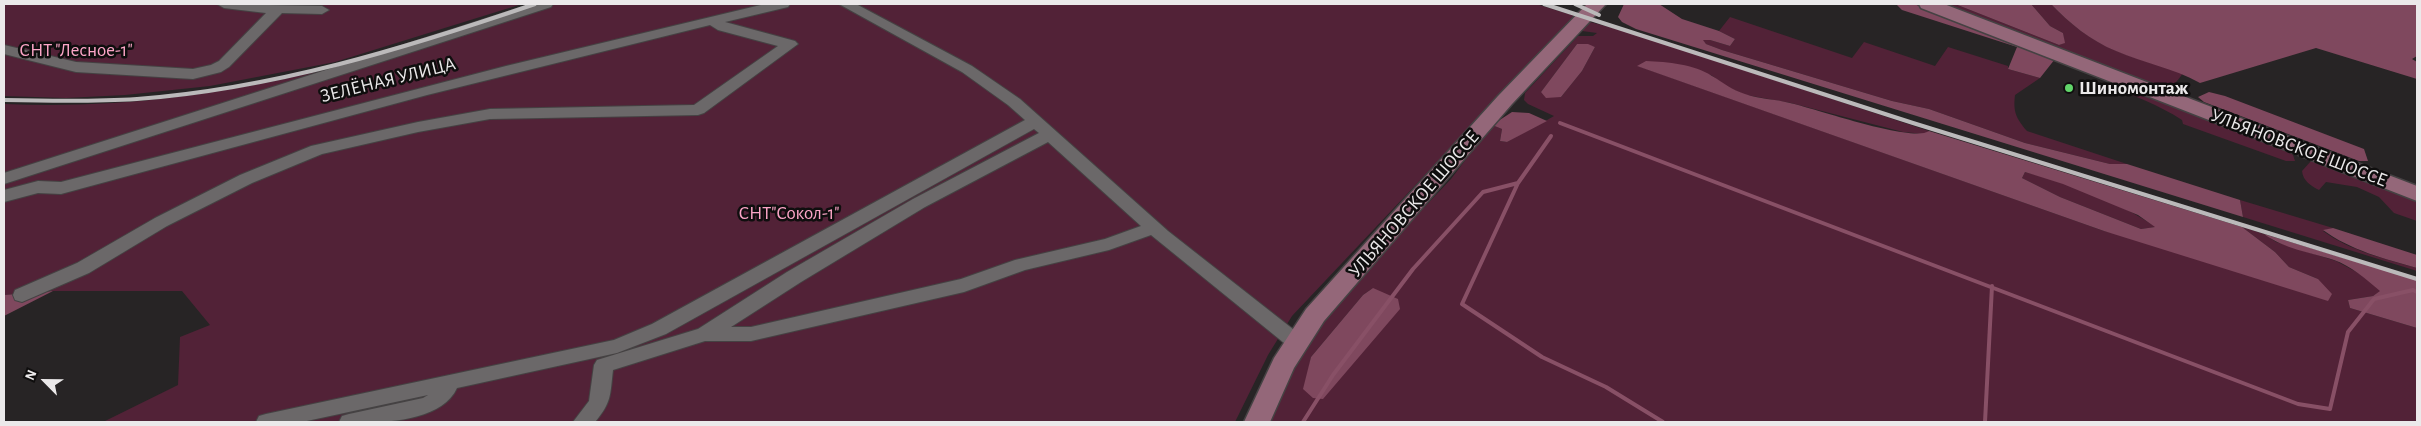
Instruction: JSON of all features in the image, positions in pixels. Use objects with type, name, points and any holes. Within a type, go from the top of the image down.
[{"type":"main road","name":"УЛЬЯНОВСКОЕ ШОССЕ","points":[[1257,422],[1283,365],[1315,315],[1505,100],[1597,4]]},
{"type":"main road","name":"УЛЬЯНОВСКОЕ ШОССЕ","points":[[1928,4],[2417,194]]},
{"type":"street","points":[[224,4],[278,9],[322,10]]},
{"type":"street","points":[[4,179],[546,4]]},
{"type":"street","name":"ЗЕЛЁНАЯ УЛИЦА","points":[[4,196],[38,187],[61,188],[277,129],[783,4]]},
{"type":"street","points":[[846,4],[967,69],[1014,102],[1154,228],[1296,342]]},
{"type":"street","points":[[4,50],[76,67],[192,74],[205,72],[224,64],[278,9]]},
{"type":"street","points":[[22,296],[83,268],[161,222],[246,179],[317,150],[418,127],[490,114],[698,110],[790,44],[724,27],[712,20]]},
{"type":"street","points":[[583,422],[599,403],[604,365],[705,334],[794,277],[1043,128]]},
{"type":"street","points":[[266,422],[617,346],[659,330],[1043,128]]},
{"type":"street","points":[[705,334],[751,334],[964,285],[1021,265],[1109,244],[1154,228]]},
{"type":"street","points":[[349,422],[429,405],[445,392],[450,381]]},
{"type":"green space","name":"СНТ \"Лесное-1\"","points":[[4,4],[522,4],[335,62],[210,86],[125,95],[66,98],[4,96]]},
{"type":"green space","name":"СНТ\"Сокол-1\"","points":[[542,4],[1536,4],[1575,16],[1292,316],[1268,355],[1235,422],[103,422],[178,385],[180,337],[210,325],[182,291],[53,291],[4,295],[4,104],[73,105],[141,101],[210,93],[278,81],[412,47]]},
{"type":"green space","points":[[1941,4],[1955,4],[2059,45],[2064,43],[2063,33],[2050,26],[2031,4],[2051,4],[2073,25],[2107,47],[2183,73],[2171,86],[2154,85]]},
{"type":"green space","points":[[1730,17],[1852,58],[1864,42],[1935,66],[1948,47],[2008,66],[2008,69],[2040,78],[2015,95],[2014,106],[2016,114],[2027,131],[2127,164],[2110,164],[2025,143],[1929,109],[1892,101],[1722,50],[1706,44],[1702,40],[1710,40],[1730,46],[1735,39],[1719,31]]},
{"type":"green space","points":[[1590,22],[1632,33],[1929,131],[1925,134],[1903,132],[1791,103],[1746,95],[1729,88],[1711,75],[1638,66],[2104,231],[2318,279],[2289,267],[2275,252],[2242,227],[2264,234],[2276,242],[2336,261],[2364,276],[2381,291],[2373,296],[2348,300],[2350,308],[2417,328],[2417,422],[1266,422],[1293,362],[1346,290],[1451,179],[1492,125],[1502,129],[1500,141],[1507,142],[1554,116],[1528,104],[1524,100],[1525,93],[1578,36],[1593,36],[1597,33],[1582,31]],"holes":[[[1577,44],[1595,47],[1582,71],[1561,97],[1541,92]],[[1373,288],[1308,373],[1311,357],[1363,295]]]},
{"type":"green space","points":[[2112,81],[2283,148],[2293,155],[2295,161],[2286,161],[2183,124],[2182,120],[2164,110],[2107,86]]},
{"type":"green space","points":[[2311,161],[2417,200],[2417,221],[2394,213],[2379,197],[2357,187],[2326,182],[2319,190],[2310,185],[2302,171]]},
{"type":"green space","points":[[2025,172],[2093,194],[2126,209],[2156,227],[2141,229],[2060,197],[2022,178]]},
{"type":"green space","points":[[2240,200],[2333,228],[2323,231],[2356,249],[2417,268],[2417,271],[2243,217]]},
{"type":"shaded area","points":[[1624,4],[1659,4],[1682,19],[1719,31],[1735,39],[1730,46],[1710,40],[1703,40],[1706,44],[1722,50],[1892,101],[1929,109],[2025,143],[2110,164],[2127,164],[2240,200],[2243,217],[1636,29],[1622,22],[1618,17]]},
{"type":"shaded area","points":[[1896,4],[1914,4],[2055,59],[2040,78],[2008,69],[2017,47],[1902,10]]},
{"type":"shaded area","points":[[1955,4],[2031,4],[2050,26],[2063,33],[2065,43],[2059,45]]},
{"type":"shaded area","points":[[2051,4],[2417,4],[2417,56],[2412,59],[2417,62],[2417,79],[2316,48],[2200,83],[2179,73],[2107,47],[2081,31]]},
{"type":"shaded area","points":[[1577,44],[1588,44],[1595,47],[1582,71],[1561,97],[1546,98],[1541,92]]},
{"type":"shaded area","points":[[1646,61],[1689,66],[1705,72],[1750,96],[1790,103],[1884,129],[1919,133],[1929,131],[2242,227],[2275,252],[2289,267],[2318,279],[2332,294],[2328,301],[2104,231],[1637,66]],"holes":[[[2025,172],[2063,184],[2138,215],[2155,227],[2141,229],[2060,197],[2022,178]]]},
{"type":"shaded area","points":[[2209,92],[2225,96],[2364,149],[2368,161],[2359,161],[2204,102],[2198,97]]},
{"type":"shaded area","points":[[1512,112],[1529,113],[1547,121],[1507,142],[1500,141],[1502,129],[1492,125]]},
{"type":"shaded area","points":[[2333,228],[2417,255],[2417,268],[2356,248],[2323,230]]},
{"type":"shaded area","points":[[2264,234],[2417,280],[2417,328],[2350,308],[2348,300],[2373,296],[2380,291],[2358,273],[2340,263],[2289,247]]},
{"type":"shaded area","points":[[1373,288],[1398,299],[1400,309],[1323,399],[1313,398],[1303,389],[1311,357],[1363,295]]},
{"type":"shaded area","points":[[53,291],[4,316],[4,295]]},
{"type":"waterway","points":[[1560,123],[1992,287]]},
{"type":"waterway","points":[[1518,183],[1551,136]]},
{"type":"waterway","points":[[1303,422],[1333,375],[1413,269],[1483,192],[1518,183]]},
{"type":"waterway","points":[[1518,183],[1462,304],[1542,357],[1606,387],[1663,422]]},
{"type":"waterway","points":[[1985,422],[1992,287]]},
{"type":"waterway","points":[[1992,287],[2298,404],[2330,409],[2348,332],[2374,299],[2413,290],[2417,292]]},
{"type":"railway","points":[[4,100],[87,101],[137,99],[188,94],[238,86],[289,76],[388,51],[535,4]]},
{"type":"railway","points":[[1544,4],[1913,123],[2417,279]]},
{"type":"railway","points":[[1575,4],[1599,15]]},
{"type":"place","name":"Шиномонтаж","points":[[2069,88]]}]
